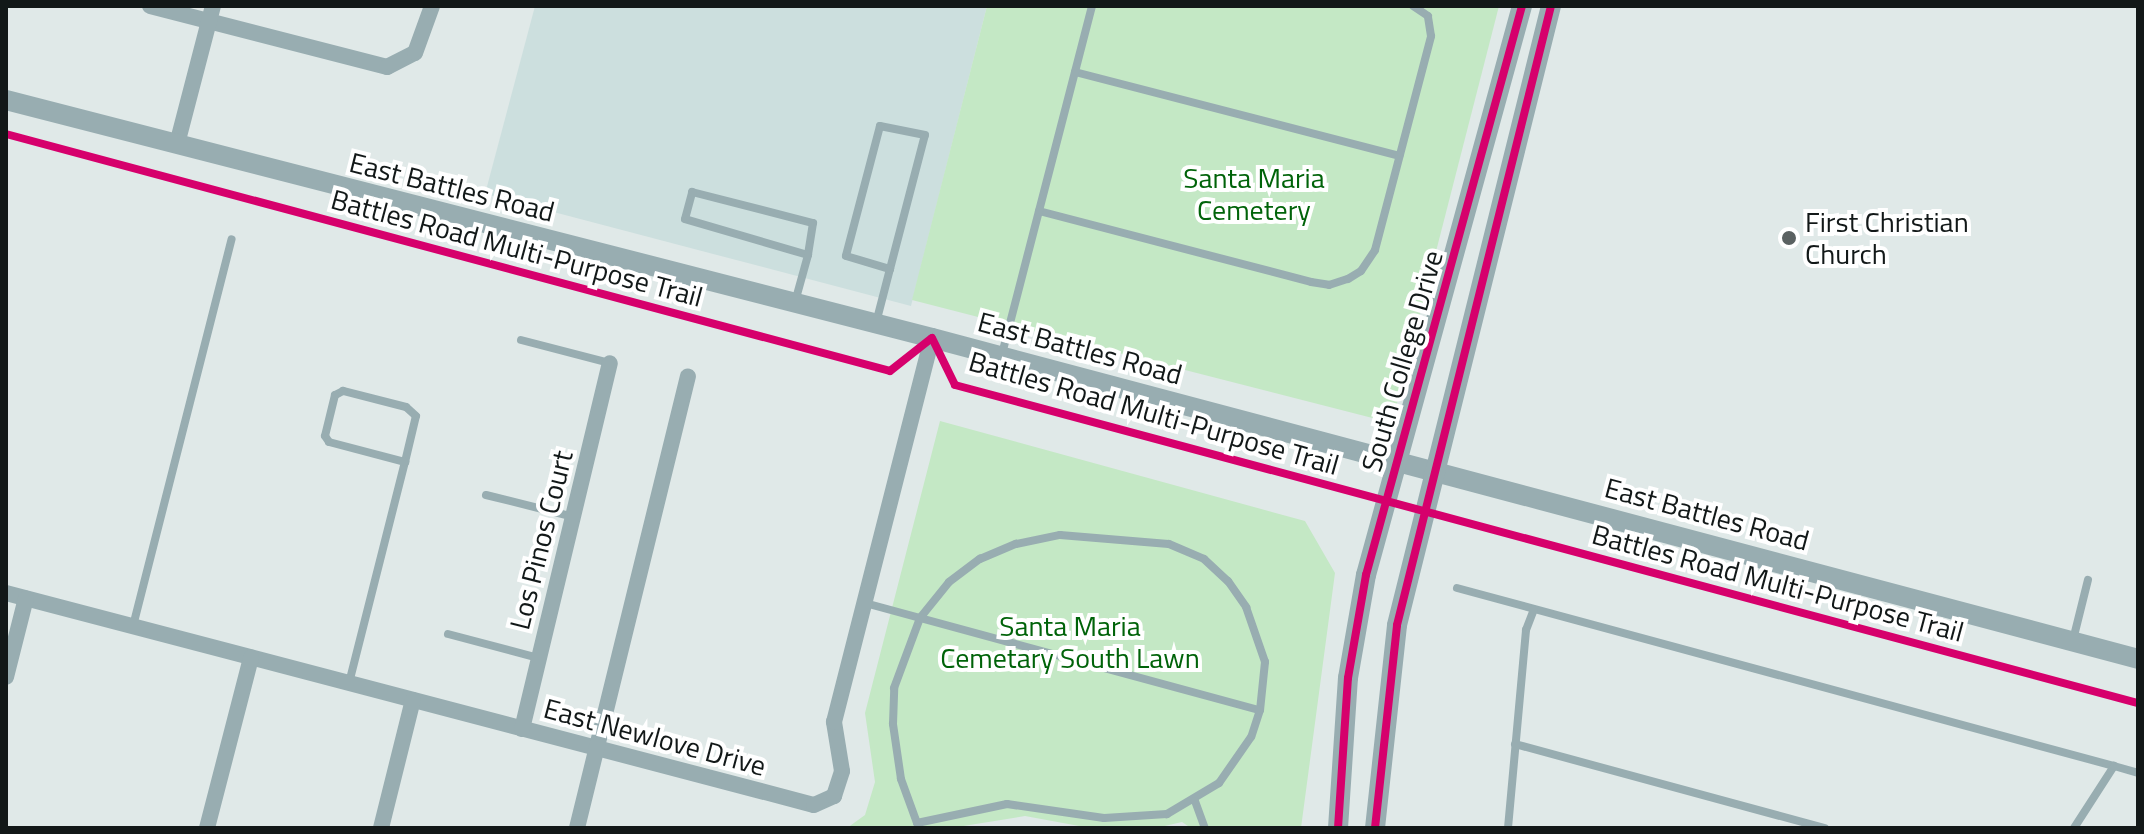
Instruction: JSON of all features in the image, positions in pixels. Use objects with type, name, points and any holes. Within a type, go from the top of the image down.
[{"type":"street","points":[[150,6],[211,14],[371,66],[408,60],[426,32],[432,6]]},
{"type":"street","name":"South College Drive","points":[[1338,828],[1357,620],[1397,461],[1522,6]]},
{"type":"street","name":"South College Drive","points":[[1375,828],[1395,639],[1551,6]]},
{"type":"street","points":[[177,144],[211,14]]},
{"type":"street","name":"East Battles Road","points":[[6,100],[932,338],[2138,659]]},
{"type":"street","name":"East Newlove Drive","points":[[6,593],[814,805],[834,796],[842,771],[834,722],[932,338]]},
{"type":"street","name":"Los Pinos Court","points":[[522,729],[610,363]]},
{"type":"street","points":[[577,828],[688,376]]},
{"type":"street","points":[[6,677],[26,598]]},
{"type":"street","points":[[207,828],[251,658]]},
{"type":"street","points":[[381,828],[413,700]]},
{"type":"lane","points":[[1001,357],[1092,6]]},
{"type":"lane","points":[[1039,211],[1329,285],[1348,279],[1369,261],[1432,24],[1413,6]]},
{"type":"lane","points":[[1075,72],[1399,156]]},
{"type":"lane","points":[[875,324],[890,269],[925,135],[880,126],[846,256],[890,269]]},
{"type":"lane","points":[[794,302],[808,255],[813,223],[692,192],[685,219],[808,255]]},
{"type":"lane","points":[[133,627],[232,239]]},
{"type":"lane","points":[[521,340],[610,363]]},
{"type":"lane","points":[[349,683],[405,462],[416,416],[406,407],[343,391],[335,395],[325,436],[329,442],[405,462]]},
{"type":"lane","points":[[486,495],[574,517]]},
{"type":"lane","points":[[1060,535],[1169,544],[1204,559],[1246,607],[1265,662],[1260,710],[1236,762],[1195,801],[1137,819],[1007,804],[917,823],[901,779],[893,724],[894,688],[920,618],[949,582],[980,559],[1016,544],[1060,535]]},
{"type":"lane","points":[[2072,641],[2088,580]]},
{"type":"lane","points":[[1457,588],[2138,773]]},
{"type":"lane","points":[[864,603],[1260,710]]},
{"type":"lane","points":[[1508,828],[1526,630],[1534,609]]},
{"type":"lane","points":[[448,634],[539,658]]},
{"type":"lane","points":[[1515,744],[1825,828]]},
{"type":"lane","points":[[2074,828],[2114,766]]},
{"type":"lane","points":[[1195,801],[1205,828]]},
{"type":"shaded area","points":[[535,6],[987,6],[911,306],[485,194]]},
{"type":"green space","name":"Santa Maria Cemetery","points":[[987,6],[1499,6],[1392,423],[912,300]]},
{"type":"green space","name":"Santa Maria Cemetary South Lawn","points":[[940,421],[1305,521],[1335,573],[1301,828],[1191,828],[1182,822],[1156,828],[1090,828],[1025,816],[951,828],[847,828],[865,815],[875,782],[865,713]]},
{"type":"cycle path","points":[[1338,828],[1348,678],[1366,575],[1522,6]]},
{"type":"cycle path","points":[[1375,828],[1397,625],[1551,6]]},
{"type":"cycle path","name":"Battles Road Multi-Purpose Trail","points":[[6,134],[890,371],[932,338],[955,385],[2138,703]]},
{"type":"place","name":"First Christian Church","points":[[1789,238]]}]
